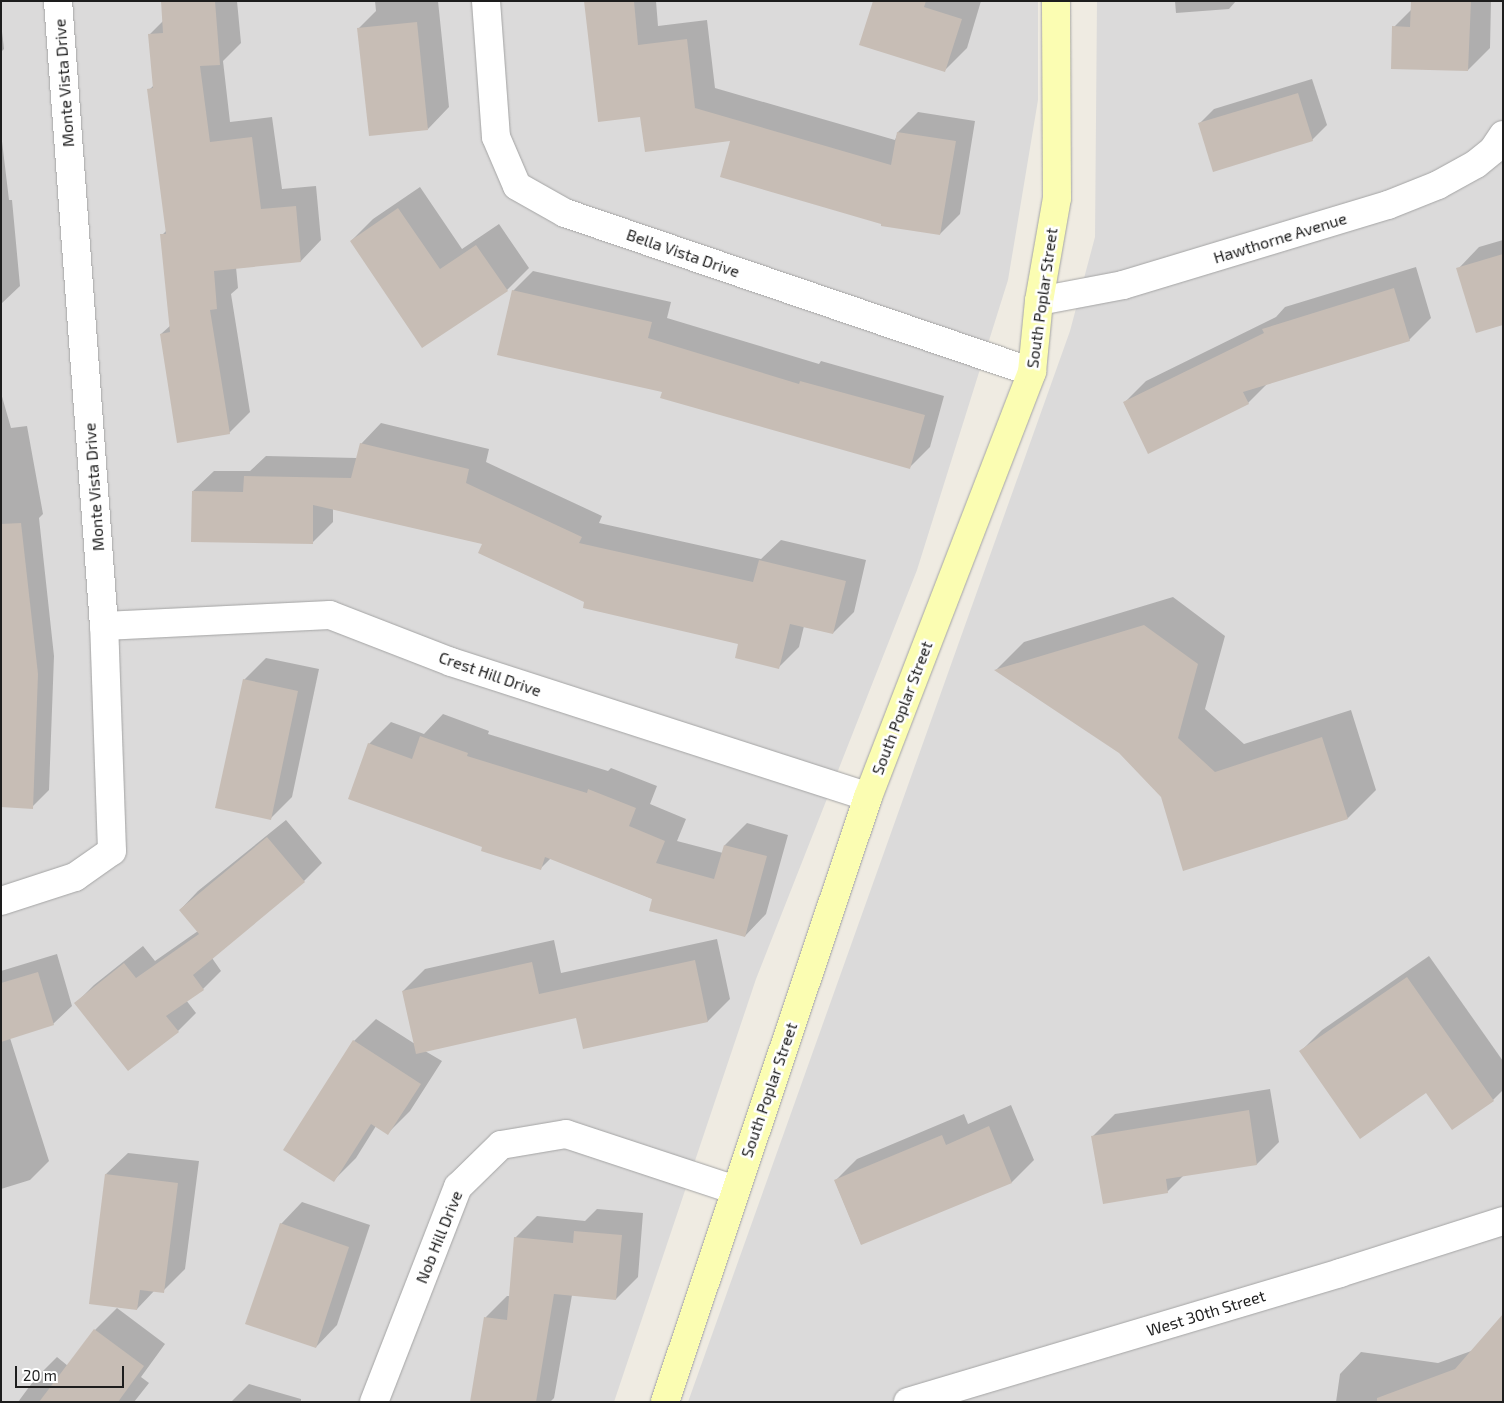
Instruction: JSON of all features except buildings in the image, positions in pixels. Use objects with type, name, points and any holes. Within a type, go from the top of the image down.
[{"type":"main road","name":"South Poplar Street","points":[[665,1402],[868,797],[1032,372],[1039,301],[1057,198],[1056,1]]},
{"type":"street","name":"Monte Vista Drive","points":[[1,901],[76,877],[112,851],[104,626],[58,1]]},
{"type":"street","name":"Bella Vista Drive","points":[[486,1],[496,137],[517,186],[565,213],[1032,372]]},
{"type":"street","name":"Hawthorne Avenue","points":[[1039,301],[1123,285],[1388,206],[1438,185],[1476,164],[1493,150],[1503,136]]},
{"type":"street","name":"Crest Hill Drive","points":[[104,626],[330,615],[451,662],[868,797]]},
{"type":"street","name":"Nob Hill Drive","points":[[374,1402],[458,1187],[501,1144],[566,1134],[735,1190]]},
{"type":"street","name":"West 30th Street","points":[[908,1402],[1340,1274],[1503,1221]]},
{"type":"shaded area","points":[[1,1],[1038,1],[1038,100],[1008,280],[917,570],[756,979],[614,1402],[1,1402]]},
{"type":"shaded area","points":[[1097,1],[1503,1],[1503,1402],[688,1402],[1070,331],[1095,237]]}]
